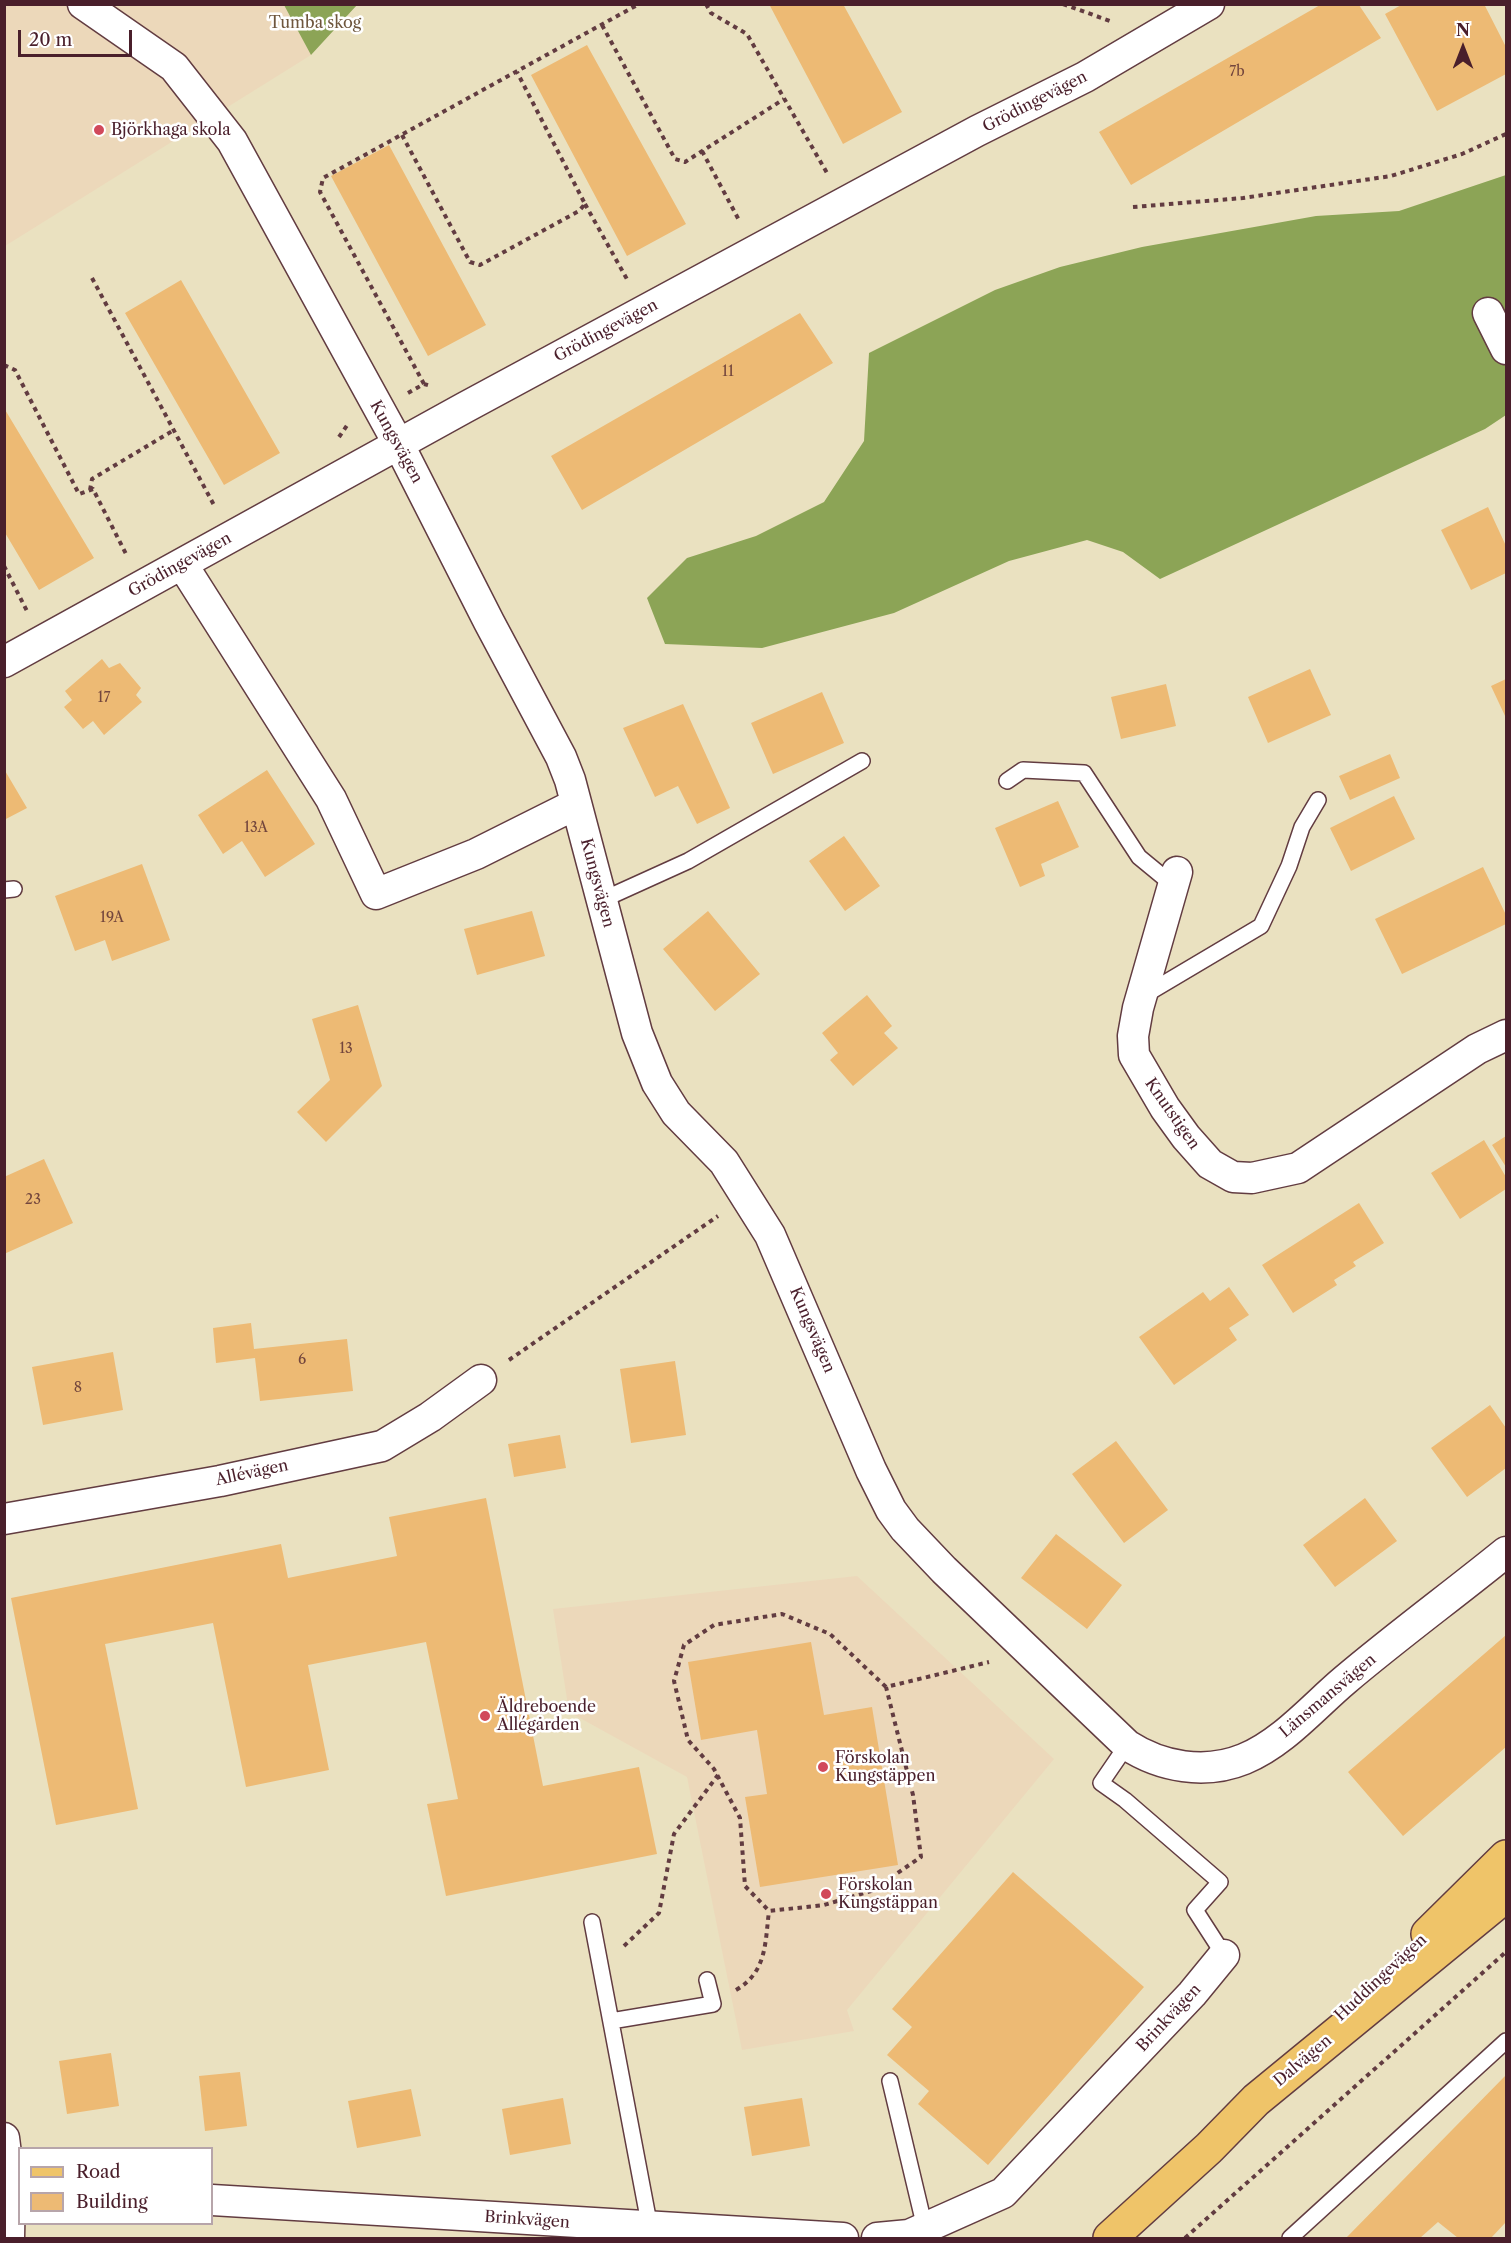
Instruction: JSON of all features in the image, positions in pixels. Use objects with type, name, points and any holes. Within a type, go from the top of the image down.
[{"type":"main road","name":"Huddingevägen","points":[[1256,2100],[1506,1857]]},
{"type":"main road","name":"Dalvägen","points":[[1110,2238],[1209,2148],[1256,2100],[1506,1895]]},
{"type":"street","name":"Kungsvägen","points":[[84,4],[174,67],[228,134],[399,445],[561,757],[576,804],[637,1033],[657,1083],[676,1113],[705,1140],[746,1196],[770,1235],[871,1470],[891,1510],[905,1529],[944,1570],[1127,1745]]},
{"type":"street","name":"Grödingevägen","points":[[4,662],[977,131],[1085,78],[1209,4]]},
{"type":"street","points":[[1488,313],[1506,349]]},
{"type":"street","points":[[182,564],[331,799],[376,894],[476,854],[576,804]]},
{"type":"street","name":"Knutstigen","points":[[1175,878],[1141,998],[1133,1036],[1134,1055],[1148,1081],[1186,1137],[1210,1164],[1233,1177],[1252,1178],[1298,1168],[1477,1049],[1506,1035]]},
{"type":"street","name":"Allévägen","points":[[4,1519],[220,1480],[382,1446],[430,1417],[481,1380]]},
{"type":"street","name":"Länsmansvägen","points":[[1127,1745],[1158,1762],[1187,1767],[1218,1766],[1245,1759],[1280,1737],[1346,1679],[1506,1552]]},
{"type":"street","name":"Brinkvägen","points":[[878,2238],[909,2235],[1003,2193],[1192,1994],[1224,1955]]},
{"type":"street","points":[[4,2138],[11,2185],[9,2238]]},
{"type":"street","name":"Brinkvägen","points":[[213,2200],[843,2238]]},
{"type":"lane","points":[[602,900],[687,861],[862,761]]},
{"type":"lane","points":[[1007,781],[1023,770],[1084,773],[1139,857],[1175,878]]},
{"type":"lane","points":[[1141,998],[1261,926],[1289,867],[1302,826],[1318,800]]},
{"type":"lane","name":"Brinkvägen","points":[[1127,1745],[1101,1784],[1125,1800],[1220,1882],[1195,1910],[1224,1955]]},
{"type":"lane","points":[[592,1922],[650,2228]]},
{"type":"lane","points":[[611,2021],[712,2004],[707,1980]]},
{"type":"lane","points":[[1290,2238],[1506,2041]]},
{"type":"lane","points":[[890,2081],[924,2228]]},
{"type":"path","points":[[424,384],[320,192],[323,178],[639,4]]},
{"type":"path","points":[[706,4],[711,14],[747,34],[832,182]]},
{"type":"path","points":[[1063,4],[1117,24]]},
{"type":"path","points":[[602,25],[675,159],[685,162],[784,99]]},
{"type":"path","points":[[517,72],[630,285]]},
{"type":"path","points":[[1132,207],[1243,198],[1391,176],[1462,154],[1506,134]]},
{"type":"path","points":[[402,135],[470,262],[480,265],[579,211],[585,204]]},
{"type":"path","points":[[702,151],[741,225]]},
{"type":"path","points":[[92,278],[217,510]]},
{"type":"path","points":[[4,365],[15,370],[79,494],[93,489],[128,558]]},
{"type":"path","points":[[90,490],[92,479],[174,430]]},
{"type":"path","points":[[4,566],[29,614]]},
{"type":"path","points":[[481,1380],[746,1196]]},
{"type":"path","points":[[782,1614],[830,1634],[886,1687],[913,1795],[921,1857],[871,1891],[824,1905],[769,1911],[745,1886],[740,1818],[718,1775],[687,1740],[674,1681],[684,1645],[714,1625],[782,1614]]},
{"type":"path","points":[[886,1687],[1000,1660],[1017,1640]]},
{"type":"path","points":[[598,1955],[620,1950],[659,1913],[674,1834],[718,1775]]},
{"type":"path","points":[[712,2004],[752,1981],[763,1958],[769,1911]]},
{"type":"path","points":[[1185,2238],[1506,1952]]},
{"type":"shaded area","name":"Björkhaga skola","points":[[5,5],[284,5],[311,55],[5,246]]},
{"type":"shaded area","name":"Förskolan Kungstäppan","points":[[857,1576],[1054,1759],[847,2010],[854,2031],[742,2050],[687,1777],[569,1712],[553,1609]]},
{"type":"green space","name":"Tumba skog","points":[[284,5],[357,5],[311,55]]},
{"type":"green space","points":[[1506,175],[1506,415],[1485,429],[1160,579],[1123,552],[1087,540],[1009,561],[894,613],[762,648],[665,644],[647,598],[687,558],[756,536],[824,502],[864,441],[869,353],[995,290],[1060,267],[1142,247],[1316,216],[1399,211]]},
{"type":"building","points":[[769,4],[843,4],[902,112],[843,144]]},
{"type":"building","points":[[1403,4],[1484,4],[1506,47],[1506,74],[1437,111],[1385,14]]},
{"type":"building","points":[[1320,5],[1359,5],[1381,38],[1131,185],[1099,132]]},
{"type":"building","points":[[587,45],[686,224],[627,256],[531,75]]},
{"type":"building","points":[[389,145],[486,325],[428,356],[331,176]]},
{"type":"building","points":[[181,280],[280,453],[224,485],[125,313]]},
{"type":"building","points":[[800,313],[833,363],[582,510],[551,456]]},
{"type":"building","points":[[4,408],[94,558],[39,590],[4,531]]},
{"type":"building","points":[[1488,507],[1506,546],[1506,573],[1471,590],[1441,530]]},
{"type":"building","points":[[102,659],[109,668],[120,663],[141,688],[136,695],[142,702],[104,735],[93,721],[83,729],[64,707],[72,700],[65,691]]},
{"type":"building","points":[[1310,669],[1331,715],[1268,743],[1248,697]]},
{"type":"building","points":[[1506,679],[1506,718],[1491,686]]},
{"type":"building","points":[[1166,684],[1176,726],[1121,739],[1111,697]]},
{"type":"building","points":[[822,692],[844,743],[773,774],[751,723]]},
{"type":"building","points":[[683,704],[730,808],[697,824],[678,786],[655,797],[623,728]]},
{"type":"building","points":[[1390,754],[1400,778],[1350,800],[1339,776]]},
{"type":"building","points":[[4,769],[27,808],[4,820]]},
{"type":"building","points":[[267,770],[315,844],[265,877],[242,841],[223,854],[198,815]]},
{"type":"building","points":[[1394,796],[1415,839],[1351,871],[1330,828]]},
{"type":"building","points":[[1058,801],[1079,847],[1041,864],[1045,876],[1020,887],[995,828]]},
{"type":"building","points":[[844,836],[880,886],[845,911],[809,861]]},
{"type":"building","points":[[142,864],[170,940],[112,961],[105,940],[75,951],[55,896]]},
{"type":"building","points":[[1483,867],[1506,915],[1506,924],[1402,974],[1375,919]]},
{"type":"building","points":[[532,911],[545,956],[477,975],[464,929]]},
{"type":"building","points":[[708,911],[760,974],[715,1011],[663,949]]},
{"type":"building","points":[[867,995],[892,1026],[884,1033],[898,1048],[853,1086],[830,1060],[838,1053],[822,1033]]},
{"type":"building","points":[[358,1005],[382,1086],[326,1142],[297,1112],[330,1080],[312,1019]]},
{"type":"building","points":[[1506,1136],[1506,1167],[1492,1145]]},
{"type":"building","points":[[1484,1140],[1506,1177],[1506,1189],[1460,1219],[1431,1173]]},
{"type":"building","points":[[44,1159],[73,1223],[4,1254],[4,1177]]},
{"type":"building","points":[[1359,1203],[1384,1243],[1353,1262],[1356,1266],[1334,1280],[1337,1285],[1293,1313],[1262,1265]]},
{"type":"building","points":[[1229,1287],[1249,1315],[1229,1328],[1237,1340],[1174,1385],[1139,1337],[1203,1292],[1210,1301]]},
{"type":"building","points":[[251,1323],[254,1349],[347,1339],[353,1391],[260,1401],[255,1358],[216,1363],[213,1328]]},
{"type":"building","points":[[113,1352],[123,1410],[43,1425],[32,1367]]},
{"type":"building","points":[[675,1361],[686,1435],[631,1443],[620,1369]]},
{"type":"building","points":[[1490,1405],[1506,1428],[1506,1468],[1467,1497],[1431,1448]]},
{"type":"building","points":[[560,1435],[566,1468],[514,1477],[508,1444]]},
{"type":"building","points":[[1116,1441],[1168,1510],[1124,1543],[1072,1474]]},
{"type":"building","name":"Äldreboende Allégården","points":[[486,1498],[543,1786],[639,1767],[657,1854],[446,1896],[427,1804],[458,1799],[426,1642],[308,1665],[329,1770],[246,1787],[213,1623],[105,1644],[138,1809],[56,1825],[11,1598],[281,1544],[288,1578],[397,1556],[389,1517]]},
{"type":"building","points":[[1365,1498],[1397,1541],[1335,1587],[1303,1545]]},
{"type":"building","points":[[1056,1534],[1122,1585],[1087,1629],[1021,1578]]},
{"type":"building","points":[[1506,1635],[1506,1747],[1403,1836],[1348,1772]]},
{"type":"building","name":"Förskolan Kungstäppen","points":[[811,1642],[824,1715],[872,1707],[898,1865],[760,1887],[745,1797],[767,1794],[757,1730],[701,1740],[688,1662]]},
{"type":"building","points":[[1013,1872],[1144,1987],[988,2165],[918,2104],[929,2091],[887,2055],[912,2027],[892,2009]]},
{"type":"building","points":[[111,2053],[119,2106],[67,2114],[59,2061]]},
{"type":"building","points":[[240,2072],[247,2126],[205,2131],[199,2076]]},
{"type":"building","points":[[1506,2075],[1506,2222],[1491,2238],[1458,2238],[1438,2222],[1420,2238],[1346,2238]]},
{"type":"building","points":[[411,2089],[421,2136],[357,2148],[348,2101]]},
{"type":"building","points":[[563,2098],[571,2144],[510,2155],[502,2109]]},
{"type":"building","points":[[802,2098],[810,2146],[752,2156],[744,2107]]},
{"type":"place","name":"Björkhaga skola","points":[[99,130]]},
{"type":"place","name":"Äldreboende Allégården","points":[[485,1716]]},
{"type":"place","name":"Förskolan Kungstäppen","points":[[823,1767]]},
{"type":"place","name":"Förskolan Kungstäppan","points":[[826,1894]]}]
